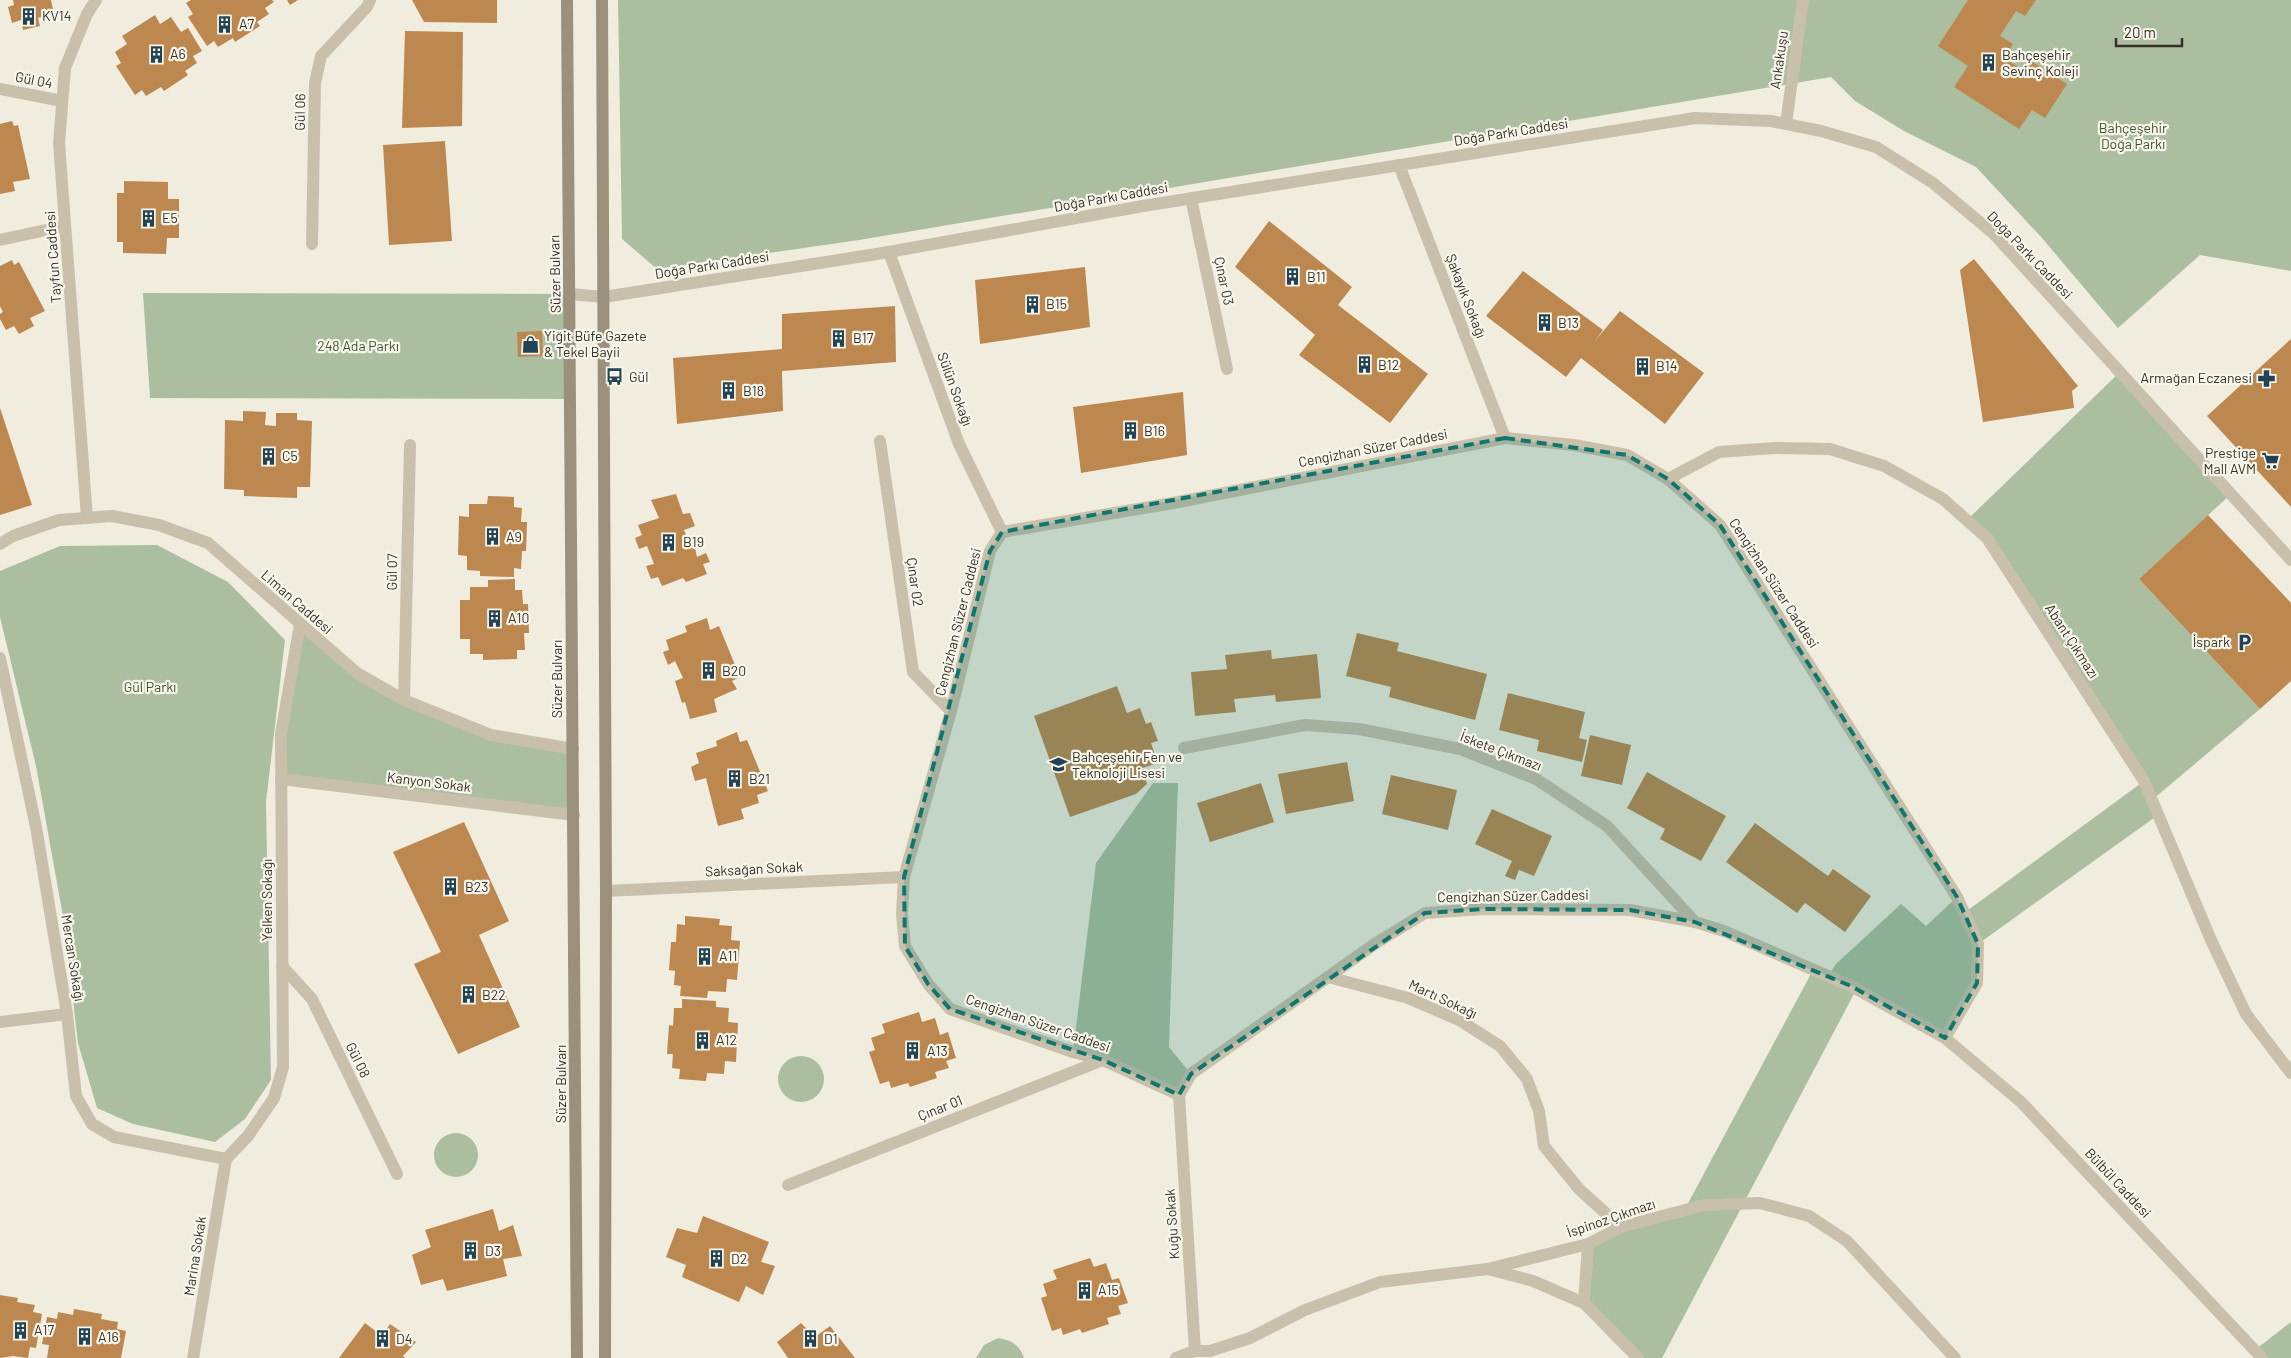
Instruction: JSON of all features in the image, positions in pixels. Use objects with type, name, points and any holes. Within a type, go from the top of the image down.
[{"type":"main road","name":"Süzer Bulvarı","points":[[566,0],[570,294],[577,1358]]},
{"type":"main road","points":[[602,0],[606,891],[605,1358]]},
{"type":"street","name":"Tayfun Caddesi","points":[[87,518],[59,143],[65,68],[87,14],[96,0]]},
{"type":"street","name":"Gül 06","points":[[312,244],[315,83],[320,56],[367,7],[370,0]]},
{"type":"street","name":"Ankakuşu","points":[[1786,124],[1803,0]]},
{"type":"street","name":"Gül 04","points":[[0,89],[62,101]]},
{"type":"street","name":"Doğa Parkı Caddesi","points":[[570,294],[604,297],[889,252],[1191,198],[1695,118],[1771,121],[1821,131],[1876,148],[1934,183],[1994,234],[2291,560]]},
{"type":"street","name":"Şakayık Sokağı","points":[[1399,165],[1505,438]]},
{"type":"street","name":"Çınar 03","points":[[1191,198],[1227,369]]},
{"type":"street","points":[[0,240],[65,226]]},
{"type":"street","name":"Sülün Sokağı","points":[[889,252],[959,444],[1002,532]]},
{"type":"street","name":"Cengizhan Süzer Caddesi","points":[[1505,438],[1574,445],[1627,455],[1668,479],[1720,525],[1956,897],[1978,944],[1976,983],[1945,1038],[1850,986],[1724,931],[1695,922],[1630,910],[1484,909],[1425,913],[1376,943],[1191,1074],[1179,1095],[1103,1060],[1073,1052],[950,1009],[928,984],[905,946],[902,914],[904,877],[951,711],[990,551],[1002,532],[1172,503],[1505,438]]},
{"type":"street","name":"Çınar 02","points":[[880,441],[913,672],[951,711]]},
{"type":"street","name":"Gül 07","points":[[404,700],[410,445]]},
{"type":"street","name":"Abant Çıkmazı","points":[[1668,479],[1719,452],[1775,448],[1830,449],[1884,466],[1942,498],[1987,538],[2144,781],[2211,940],[2246,1014],[2291,1073]]},
{"type":"street","name":"Liman Caddesi","points":[[0,544],[13,536],[59,520],[112,516],[159,525],[208,543],[357,673],[404,700],[491,735],[573,749]]},
{"type":"street","name":"Yelken Sokağı","points":[[226,1159],[248,1136],[274,1098],[283,1066],[281,734],[300,624]]},
{"type":"street","name":"Mercan Sokağı","points":[[0,658],[36,827],[67,1014],[76,1096],[92,1124],[114,1137],[226,1159]]},
{"type":"street","name":"İskete Çıkmazı","points":[[1184,748],[1305,725],[1359,729],[1460,749],[1536,779],[1607,826],[1695,922]]},
{"type":"street","name":"Kanyon Sokak","points":[[281,779],[574,815]]},
{"type":"street","name":"Saksağan Sokak","points":[[606,891],[904,877]]},
{"type":"street","name":"Gül 08","points":[[282,966],[312,999],[397,1174]]},
{"type":"street","name":"Martı Sokağı","points":[[1328,977],[1408,998],[1459,1020],[1500,1046],[1527,1079],[1539,1112],[1544,1146],[1579,1189],[1621,1227]]},
{"type":"street","points":[[0,1022],[67,1014]]},
{"type":"street","name":"Bülbül Caddesi","points":[[1945,1038],[2021,1102],[2262,1358]]},
{"type":"street","name":"Çınar 01","points":[[788,1185],[1103,1060]]},
{"type":"street","name":"Kuğu Sokak","points":[[1179,1095],[1195,1351]]},
{"type":"street","name":"Marina Sokak","points":[[193,1358],[226,1159]]},
{"type":"street","name":"İspinoz Çıkmazı","points":[[1488,1269],[1588,1244],[1621,1227],[1704,1204],[1760,1203],[1809,1216],[1847,1241],[1955,1358]]},
{"type":"street","points":[[1584,1303],[1588,1244]]},
{"type":"street","points":[[1176,1358],[1195,1351],[1210,1351],[1250,1338],[1305,1310],[1380,1282],[1488,1269],[1533,1281],[1584,1303],[1638,1358]]},
{"type":"highlighted area","points":[[1505,438],[1627,455],[1668,479],[1720,525],[1957,897],[1978,944],[1977,983],[1945,1038],[1851,986],[1695,922],[1630,910],[1483,909],[1425,913],[1191,1074],[1179,1095],[1103,1060],[950,1009],[928,984],[905,946],[904,877],[990,551],[1002,532]]},
{"type":"green space","name":"Bahçeşehir Doğa Parkı","points":[[618,0],[2291,0],[2291,271],[2200,255],[2118,328],[2042,238],[1976,167],[1904,131],[1855,101],[1831,77],[859,240],[657,269],[622,239]]},
{"type":"green space","name":"248 Ada Parkı","points":[[143,293],[570,294],[571,399],[150,398]]},
{"type":"green space","points":[[2120,372],[2231,494],[2139,579],[2260,709],[2152,800],[2158,815],[1978,944],[1977,983],[1945,1038],[1856,990],[1662,1358],[1638,1358],[1584,1303],[1588,1244],[1685,1209],[1813,970],[1828,976],[1836,964],[1901,904],[1926,926],[1957,897],[1964,913],[2144,781],[1987,538],[1967,520]]},
{"type":"green space","name":"Gül Parkı","points":[[157,545],[228,582],[285,640],[266,802],[271,1080],[245,1119],[215,1142],[133,1124],[97,1108],[78,1043],[64,922],[36,766],[0,617],[0,571],[60,546]]},
{"type":"green space","points":[[300,624],[357,673],[491,735],[573,749],[574,815],[281,779]]},
{"type":"green space","points":[[1153,783],[1178,783],[1169,1047],[1191,1074],[1179,1095],[1073,1052],[1096,863]]},
{"type":"green space","points":[[796,1056],[806,1056],[820,1066],[824,1079],[820,1092],[814,1098],[806,1102],[796,1102],[782,1092],[778,1084],[778,1074],[788,1060]]},
{"type":"green space","points":[[456,1133],[468,1137],[474,1143],[478,1155],[474,1167],[468,1173],[456,1177],[444,1173],[438,1167],[434,1155],[438,1143],[444,1137]]},
{"type":"green space","points":[[2291,1322],[2291,1358],[2262,1358],[2255,1350]]},
{"type":"green space","points":[[998,1338],[1014,1344],[1024,1358],[976,1358],[984,1345]]},
{"type":"building","name":"KV14","points":[[13,0],[51,0],[54,14],[38,18],[40,26],[23,30],[21,20],[12,23],[8,7],[14,5]]},
{"type":"building","name":"A7","points":[[191,0],[272,0],[274,2],[265,8],[269,14],[257,22],[260,26],[235,42],[233,38],[218,47],[214,41],[207,46],[188,17],[193,14],[186,3]]},
{"type":"building","points":[[287,0],[298,0],[290,5]]},
{"type":"building","points":[[412,0],[497,0],[497,23],[424,22]]},
{"type":"building","name":"Bahçeşehir Sevinç Koleji","points":[[1968,0],[2036,0],[2025,16],[2016,11],[2000,36],[2013,44],[2004,58],[2024,71],[2031,61],[2067,84],[2045,118],[2032,110],[2019,129],[1954,87],[1968,66],[1938,46]]},
{"type":"building","name":"A6","points":[[155,15],[160,24],[171,17],[181,32],[188,28],[202,51],[193,56],[197,63],[185,71],[188,75],[164,91],[161,87],[146,96],[142,90],[135,95],[116,66],[121,63],[115,52],[127,44],[122,36]]},
{"type":"building","points":[[405,31],[463,32],[462,126],[402,128]]},
{"type":"building","points":[[12,121],[14,126],[18,125],[30,179],[13,182],[15,191],[0,194],[0,124]]},
{"type":"building","points":[[445,141],[452,241],[389,245],[383,145]]},
{"type":"building","name":"E5","points":[[124,181],[168,182],[168,199],[179,199],[179,238],[167,238],[166,254],[123,253],[123,242],[117,242],[117,193],[124,193]]},
{"type":"building","points":[[1269,221],[1352,287],[1338,305],[1428,374],[1390,423],[1299,355],[1315,335],[1235,267]]},
{"type":"building","points":[[1974,259],[2078,386],[2072,391],[2074,408],[1983,422],[1960,270]]},
{"type":"building","points":[[12,260],[14,265],[19,262],[45,311],[30,318],[34,326],[19,334],[14,326],[6,330],[0,319],[0,314],[3,312],[0,306],[0,266]]},
{"type":"building","name":"B15","points":[[1085,267],[1090,327],[980,344],[975,280]]},
{"type":"building","points":[[1523,271],[1603,330],[1595,341],[1620,311],[1704,373],[1665,424],[1581,358],[1566,377],[1486,316]]},
{"type":"building","points":[[895,306],[896,362],[782,371],[783,411],[677,424],[673,358],[782,349],[782,314]]},
{"type":"building","name":"Yiğit Büfe Gazete & Tekel Bayii","points":[[542,331],[543,356],[518,357],[517,332]]},
{"type":"building","name":"Prestige Mall AVM","points":[[2291,339],[2291,507],[2207,416]]},
{"type":"building","name":"B16","points":[[1183,392],[1187,455],[1081,473],[1073,407]]},
{"type":"building","points":[[0,408],[32,505],[0,515]]},
{"type":"building","name":"C5","points":[[243,411],[266,412],[265,425],[276,426],[276,413],[297,413],[297,420],[312,421],[310,487],[297,487],[297,498],[244,496],[244,490],[224,489],[225,420],[243,421]]},
{"type":"building","name":"B19","points":[[676,494],[683,514],[690,513],[695,526],[684,530],[688,540],[698,536],[702,545],[695,548],[697,557],[706,553],[710,562],[703,564],[707,574],[686,582],[683,578],[662,586],[658,577],[651,579],[646,566],[654,564],[647,546],[639,549],[635,538],[642,535],[638,525],[659,518],[651,500]]},
{"type":"building","name":"A9","points":[[488,496],[514,497],[514,507],[522,508],[521,522],[527,522],[526,551],[522,551],[521,569],[514,568],[514,577],[480,576],[480,571],[467,570],[467,556],[458,555],[459,516],[469,517],[469,504],[487,504]]},
{"type":"building","name":"İspark","points":[[2208,515],[2291,603],[2291,681],[2260,709],[2139,579]]},
{"type":"building","name":"A10","points":[[515,579],[515,590],[522,590],[523,604],[528,604],[529,633],[524,633],[525,650],[517,650],[517,659],[483,660],[483,654],[470,654],[470,639],[460,639],[460,600],[470,600],[470,587],[488,587],[488,580]]},
{"type":"building","name":"B20","points":[[707,618],[710,630],[719,626],[740,677],[732,681],[737,689],[714,699],[717,712],[690,719],[685,702],[682,703],[675,681],[683,678],[675,661],[668,665],[663,652],[669,650],[666,640],[687,632],[685,626]]},
{"type":"building","points":[[1357,633],[1399,643],[1397,651],[1487,674],[1475,720],[1389,697],[1391,687],[1346,676]]},
{"type":"building","points":[[1271,650],[1272,659],[1317,654],[1321,698],[1276,702],[1275,695],[1234,699],[1236,712],[1195,716],[1191,672],[1227,669],[1225,655]]},
{"type":"building","name":"Bahçeşehir Fen ve Teknoloji Lisesi","points":[[1117,686],[1127,713],[1140,708],[1146,724],[1151,722],[1158,741],[1151,743],[1158,763],[1142,768],[1147,784],[1136,794],[1070,817],[1034,716]]},
{"type":"building","points":[[1508,693],[1585,712],[1579,738],[1587,740],[1582,762],[1537,751],[1539,740],[1499,730]]},
{"type":"building","name":"B21","points":[[737,732],[740,742],[747,740],[768,791],[757,795],[759,803],[741,809],[744,819],[718,826],[706,778],[695,781],[691,767],[699,763],[696,753],[717,746],[716,741]]},
{"type":"building","points":[[1590,735],[1631,745],[1622,785],[1581,776]]},
{"type":"building","points":[[1347,762],[1354,801],[1286,814],[1278,774]]},
{"type":"building","points":[[1647,772],[1726,816],[1701,861],[1660,839],[1665,829],[1627,808]]},
{"type":"building","points":[[1391,775],[1457,790],[1448,830],[1382,814]]},
{"type":"building","points":[[1261,783],[1274,822],[1210,842],[1197,803]]},
{"type":"building","points":[[1492,809],[1552,836],[1534,876],[1519,870],[1515,880],[1505,876],[1512,861],[1475,844]]},
{"type":"building","points":[[464,822],[509,921],[479,935],[520,1027],[458,1054],[414,964],[441,952],[393,852]]},
{"type":"building","points":[[1755,823],[1828,876],[1833,869],[1871,896],[1845,932],[1805,903],[1797,913],[1726,862]]},
{"type":"building","name":"A11","points":[[685,916],[720,919],[719,925],[732,926],[731,940],[740,941],[737,980],[727,979],[726,992],[708,991],[707,998],[680,996],[681,986],[674,985],[675,971],[669,970],[671,942],[676,942],[677,924],[685,925]]},
{"type":"building","name":"A12","points":[[682,999],[716,1001],[716,1007],[729,1008],[728,1022],[738,1023],[736,1062],[725,1061],[724,1074],[707,1073],[706,1081],[679,1079],[680,1069],[672,1068],[673,1054],[667,1054],[669,1025],[673,1026],[674,1008],[682,1008]]},
{"type":"building","name":"A13","points":[[919,1012],[922,1022],[935,1018],[940,1035],[948,1032],[956,1058],[946,1061],[949,1068],[935,1072],[937,1078],[910,1087],[908,1083],[891,1088],[889,1081],[880,1084],[869,1052],[875,1050],[871,1038],[885,1033],[882,1024]]},
{"type":"building","name":"D3","points":[[493,1209],[499,1231],[513,1225],[522,1256],[503,1259],[507,1276],[447,1291],[443,1279],[421,1285],[412,1255],[431,1247],[425,1230]]},
{"type":"building","name":"D2","points":[[703,1216],[769,1242],[761,1262],[775,1266],[763,1295],[746,1286],[739,1302],[682,1277],[686,1265],[666,1257],[677,1228],[697,1233]]},
{"type":"building","name":"A15","points":[[1090,1258],[1094,1267],[1106,1263],[1112,1280],[1119,1278],[1128,1303],[1118,1306],[1121,1314],[1107,1318],[1109,1324],[1082,1333],[1080,1329],[1063,1335],[1061,1328],[1052,1331],[1041,1298],[1047,1296],[1043,1284],[1057,1279],[1053,1270]]},
{"type":"building","name":"A17","points":[[0,1295],[18,1298],[17,1302],[35,1305],[33,1312],[42,1314],[36,1348],[30,1347],[28,1358],[13,1356],[0,1358]]},
{"type":"building","name":"A16","points":[[74,1309],[102,1314],[101,1319],[118,1322],[117,1329],[126,1331],[121,1358],[47,1358],[49,1345],[42,1344],[47,1317],[57,1319],[58,1312],[73,1315]]},
{"type":"building","name":"D4","points":[[365,1323],[382,1336],[390,1324],[416,1342],[403,1356],[405,1358],[339,1358]]},
{"type":"building","name":"D1","points":[[801,1323],[815,1337],[830,1326],[855,1358],[788,1358],[777,1342]]},
{"type":"place","name":"KV14","points":[[28,16]]},
{"type":"place","name":"A7","points":[[225,24]]},
{"type":"place","name":"A6","points":[[156,54]]},
{"type":"place","name":"Bahçeşehir Sevinç Koleji","points":[[1988,63]]},
{"type":"place","name":"E5","points":[[148,218]]},
{"type":"place","name":"B11","points":[[1293,277]]},
{"type":"place","name":"B15","points":[[1032,304]]},
{"type":"place","name":"B13","points":[[1544,323]]},
{"type":"place","name":"B17","points":[[839,338]]},
{"type":"place","name":"Yiğit Büfe Gazete & Tekel Bayii","points":[[530,344]]},
{"type":"place","name":"B12","points":[[1364,365]]},
{"type":"place","name":"B14","points":[[1642,366]]},
{"type":"place","name":"Gül","points":[[615,377]]},
{"type":"place","name":"Armağan Eczanesi","points":[[2266,378]]},
{"type":"place","name":"B18","points":[[729,391]]},
{"type":"place","name":"B16","points":[[1130,431]]},
{"type":"place","name":"C5","points":[[268,456]]},
{"type":"place","name":"Prestige Mall AVM","points":[[2270,461]]},
{"type":"place","name":"A9","points":[[492,537]]},
{"type":"place","name":"B19","points":[[669,542]]},
{"type":"place","name":"A10","points":[[494,618]]},
{"type":"place","name":"İspark","points":[[2244,642]]},
{"type":"place","name":"B20","points":[[708,671]]},
{"type":"place","name":"Bahçeşehir Fen ve Teknoloji Lisesi","points":[[1058,765]]},
{"type":"place","name":"B21","points":[[735,779]]},
{"type":"place","name":"B23","points":[[451,887]]},
{"type":"place","name":"A11","points":[[705,956]]},
{"type":"place","name":"B22","points":[[468,995]]},
{"type":"place","name":"A12","points":[[702,1040]]},
{"type":"place","name":"A13","points":[[913,1051]]},
{"type":"place","name":"D3","points":[[471,1251]]},
{"type":"place","name":"D2","points":[[717,1259]]},
{"type":"place","name":"A15","points":[[1084,1290]]},
{"type":"place","name":"A17","points":[[20,1330]]},
{"type":"place","name":"A16","points":[[84,1337]]},
{"type":"place","name":"D4","points":[[382,1339]]},
{"type":"place","name":"D1","points":[[810,1339]]}]
